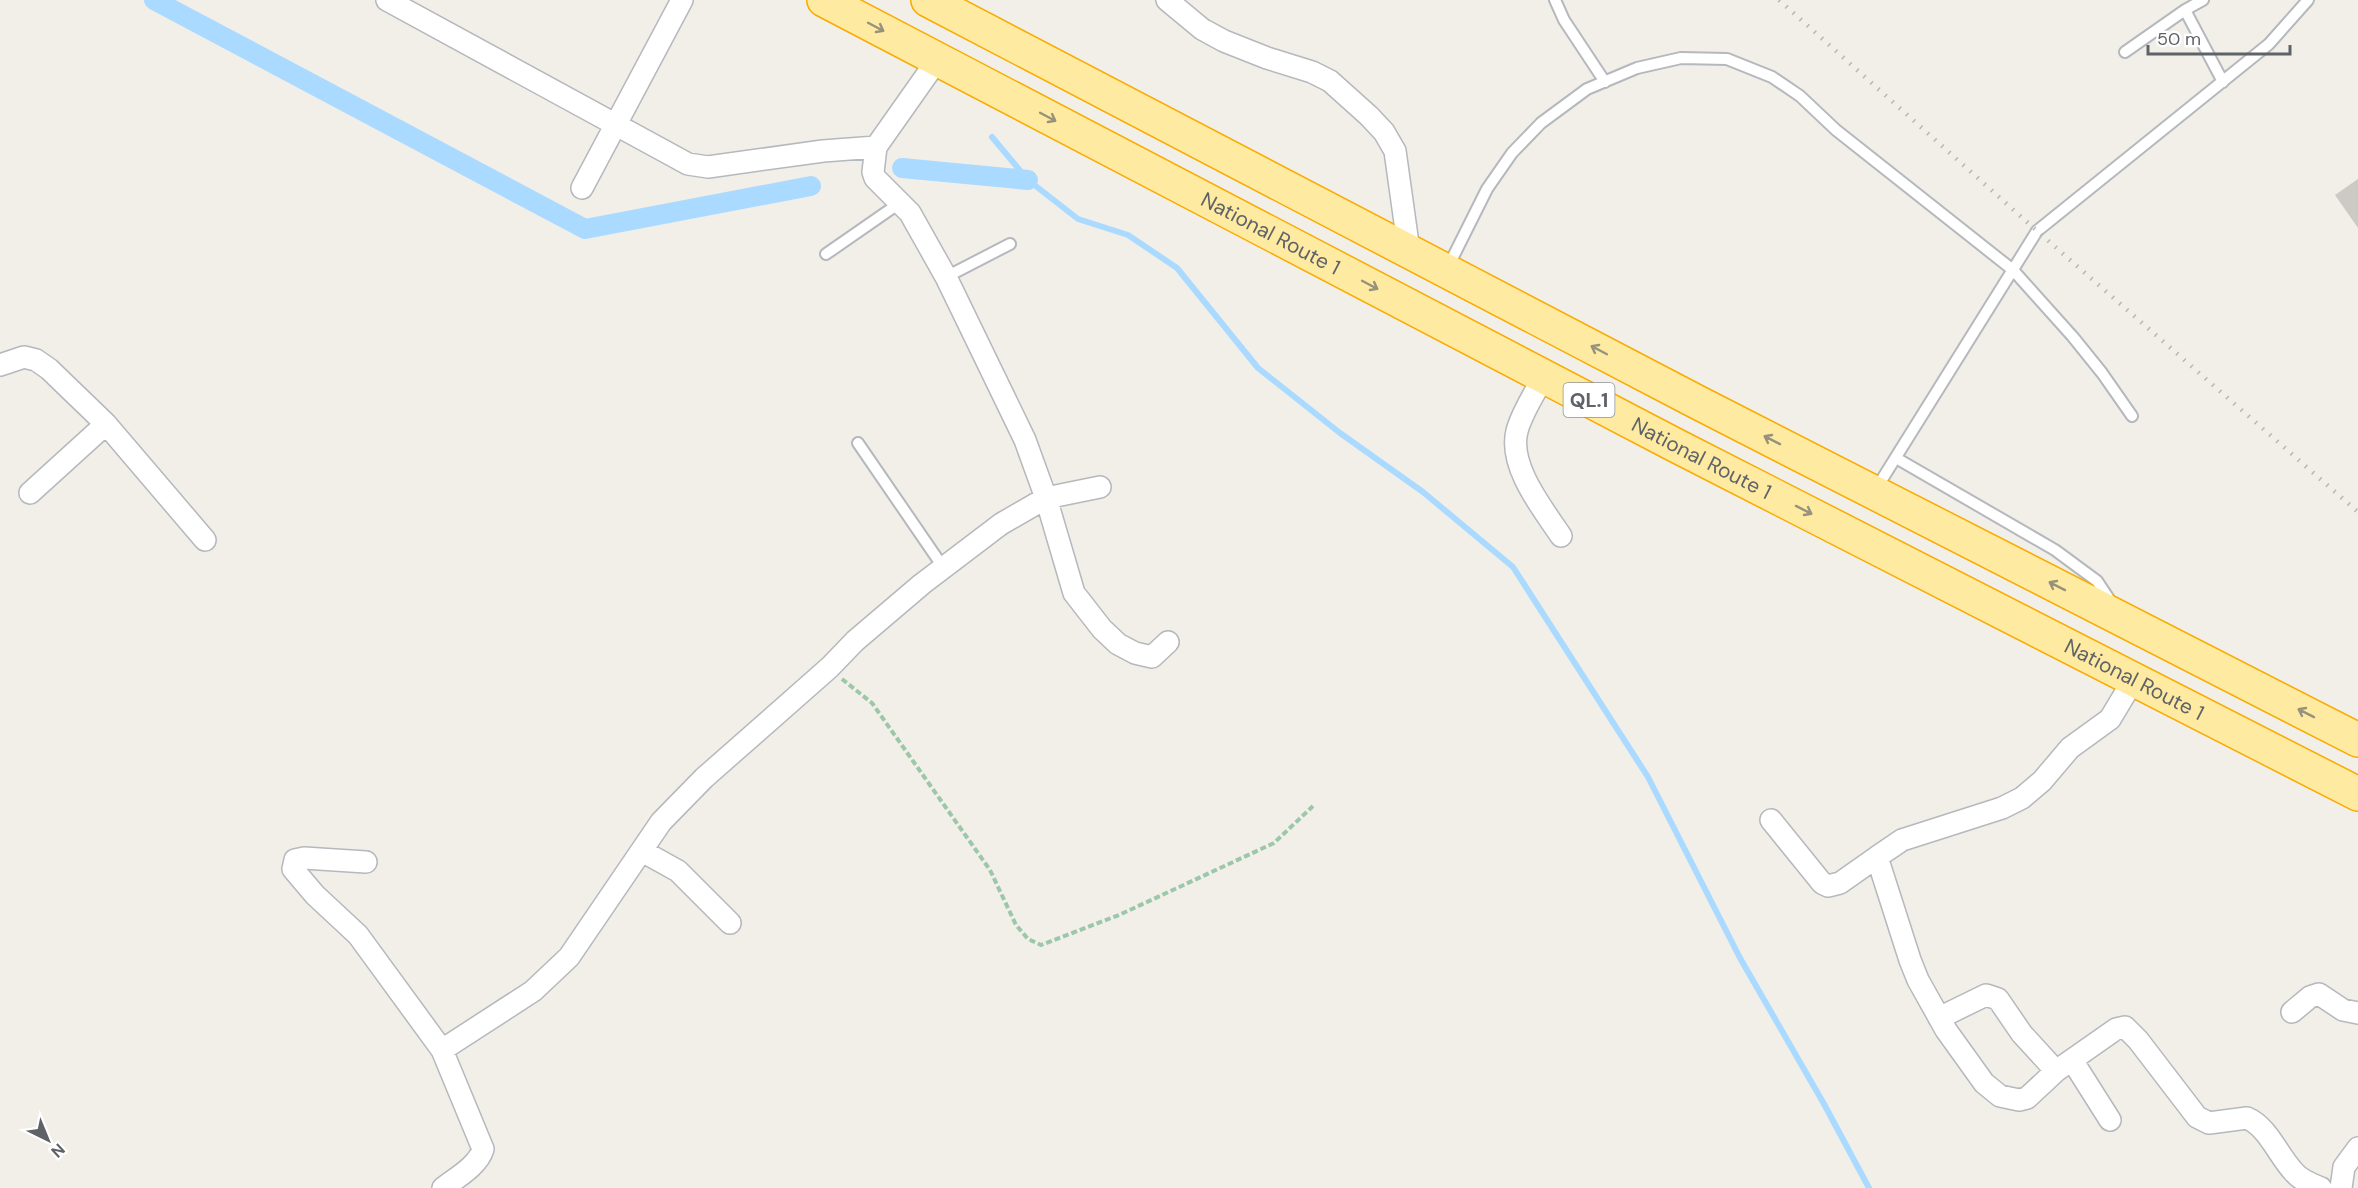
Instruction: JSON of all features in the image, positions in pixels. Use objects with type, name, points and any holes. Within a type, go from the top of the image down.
[{"type":"highway","name":"National Route 1","points":[[824,0],[1676,445],[2358,794]]},
{"type":"highway","name":"QL.1","points":[[928,0],[1697,402],[2358,740]]},
{"type":"highway","points":[[1676,445],[1697,402]]},
{"type":"street","points":[[387,0],[688,164],[708,167],[823,151],[876,147]]},
{"type":"street","points":[[582,188],[682,0]]},
{"type":"street","points":[[1167,0],[1202,29],[1224,40],[1267,58],[1312,72],[1330,81],[1370,116],[1384,132],[1395,151],[1409,251]]},
{"type":"street","points":[[938,59],[876,147],[873,172],[875,178],[901,202],[917,224],[946,277],[1025,440],[1046,498],[1074,593],[1118,644],[1135,653],[1148,657],[1155,655],[1168,642]]},
{"type":"street","points":[[0,365],[24,357],[36,360],[49,369],[106,424],[205,540]]},
{"type":"street","points":[[1544,376],[1517,431],[1516,448],[1523,474],[1534,498],[1561,536]]},
{"type":"street","points":[[30,494],[106,424]]},
{"type":"street","points":[[442,1050],[533,991],[558,968],[593,924],[668,814],[704,778],[830,667],[855,641],[943,567],[1001,524],[1046,498],[1100,487]]},
{"type":"street","points":[[1772,820],[1822,883],[1828,886],[1840,884],[1902,840],[2002,808],[2022,798],[2042,781],[2070,748],[2110,719],[2134,679]]},
{"type":"street","points":[[642,851],[678,871],[730,923]]},
{"type":"street","points":[[1877,857],[1910,960],[1939,1018],[1984,1083],[2000,1096],[2019,1100],[2027,1098],[2064,1065],[2120,1027],[2129,1030],[2197,1117],[2209,1123],[2247,1118],[2260,1127],[2299,1178],[2321,1188]]},
{"type":"street","points":[[366,862],[304,858],[295,860],[293,869],[315,895],[358,935],[442,1050],[483,1149],[481,1156],[474,1164],[443,1188]]},
{"type":"street","points":[[2292,1012],[2310,997],[2319,994],[2343,1010],[2358,1012]]},
{"type":"street","points":[[1939,1018],[1986,995],[1994,996],[2022,1034],[2064,1065],[2110,1120]]},
{"type":"street","points":[[2341,1188],[2344,1167],[2358,1148]]},
{"type":"lane","points":[[1555,0],[1564,20],[1605,82]]},
{"type":"lane","points":[[2125,52],[2203,0]]},
{"type":"lane","points":[[1874,492],[2037,231],[2269,44],[2308,0]]},
{"type":"lane","points":[[2185,10],[2223,82]]},
{"type":"lane","points":[[1446,271],[1487,189],[1512,153],[1541,123],[1587,89],[1637,68],[1681,58],[1727,59],[1772,78],[1800,96],[1836,130],[2013,270],[2080,346],[2132,416]]},
{"type":"lane","points":[[826,254],[901,202]]},
{"type":"lane","points":[[946,277],[1010,244]]},
{"type":"lane","points":[[858,443],[943,567]]},
{"type":"lane","points":[[1896,458],[2055,550],[2100,585],[2121,618]]},
{"type":"path","points":[[830,667],[872,703],[990,870],[1016,925],[1028,939],[1041,945],[1119,915],[1274,843],[1313,806]]},
{"type":"building","points":[[2358,179],[2358,228],[2335,195]]},
{"type":"waterway","points":[[154,0],[585,229],[811,186]]},
{"type":"waterway","points":[[992,137],[1028,180],[1078,219],[1128,235],[1177,268],[1258,368],[1340,433],[1423,492],[1513,567],[1648,777],[1740,958],[1824,1104],[1869,1188]]},
{"type":"waterway","points":[[902,168],[1028,180]]},
{"type":"railway","points":[[1779,0],[2037,231],[2358,512]]}]
